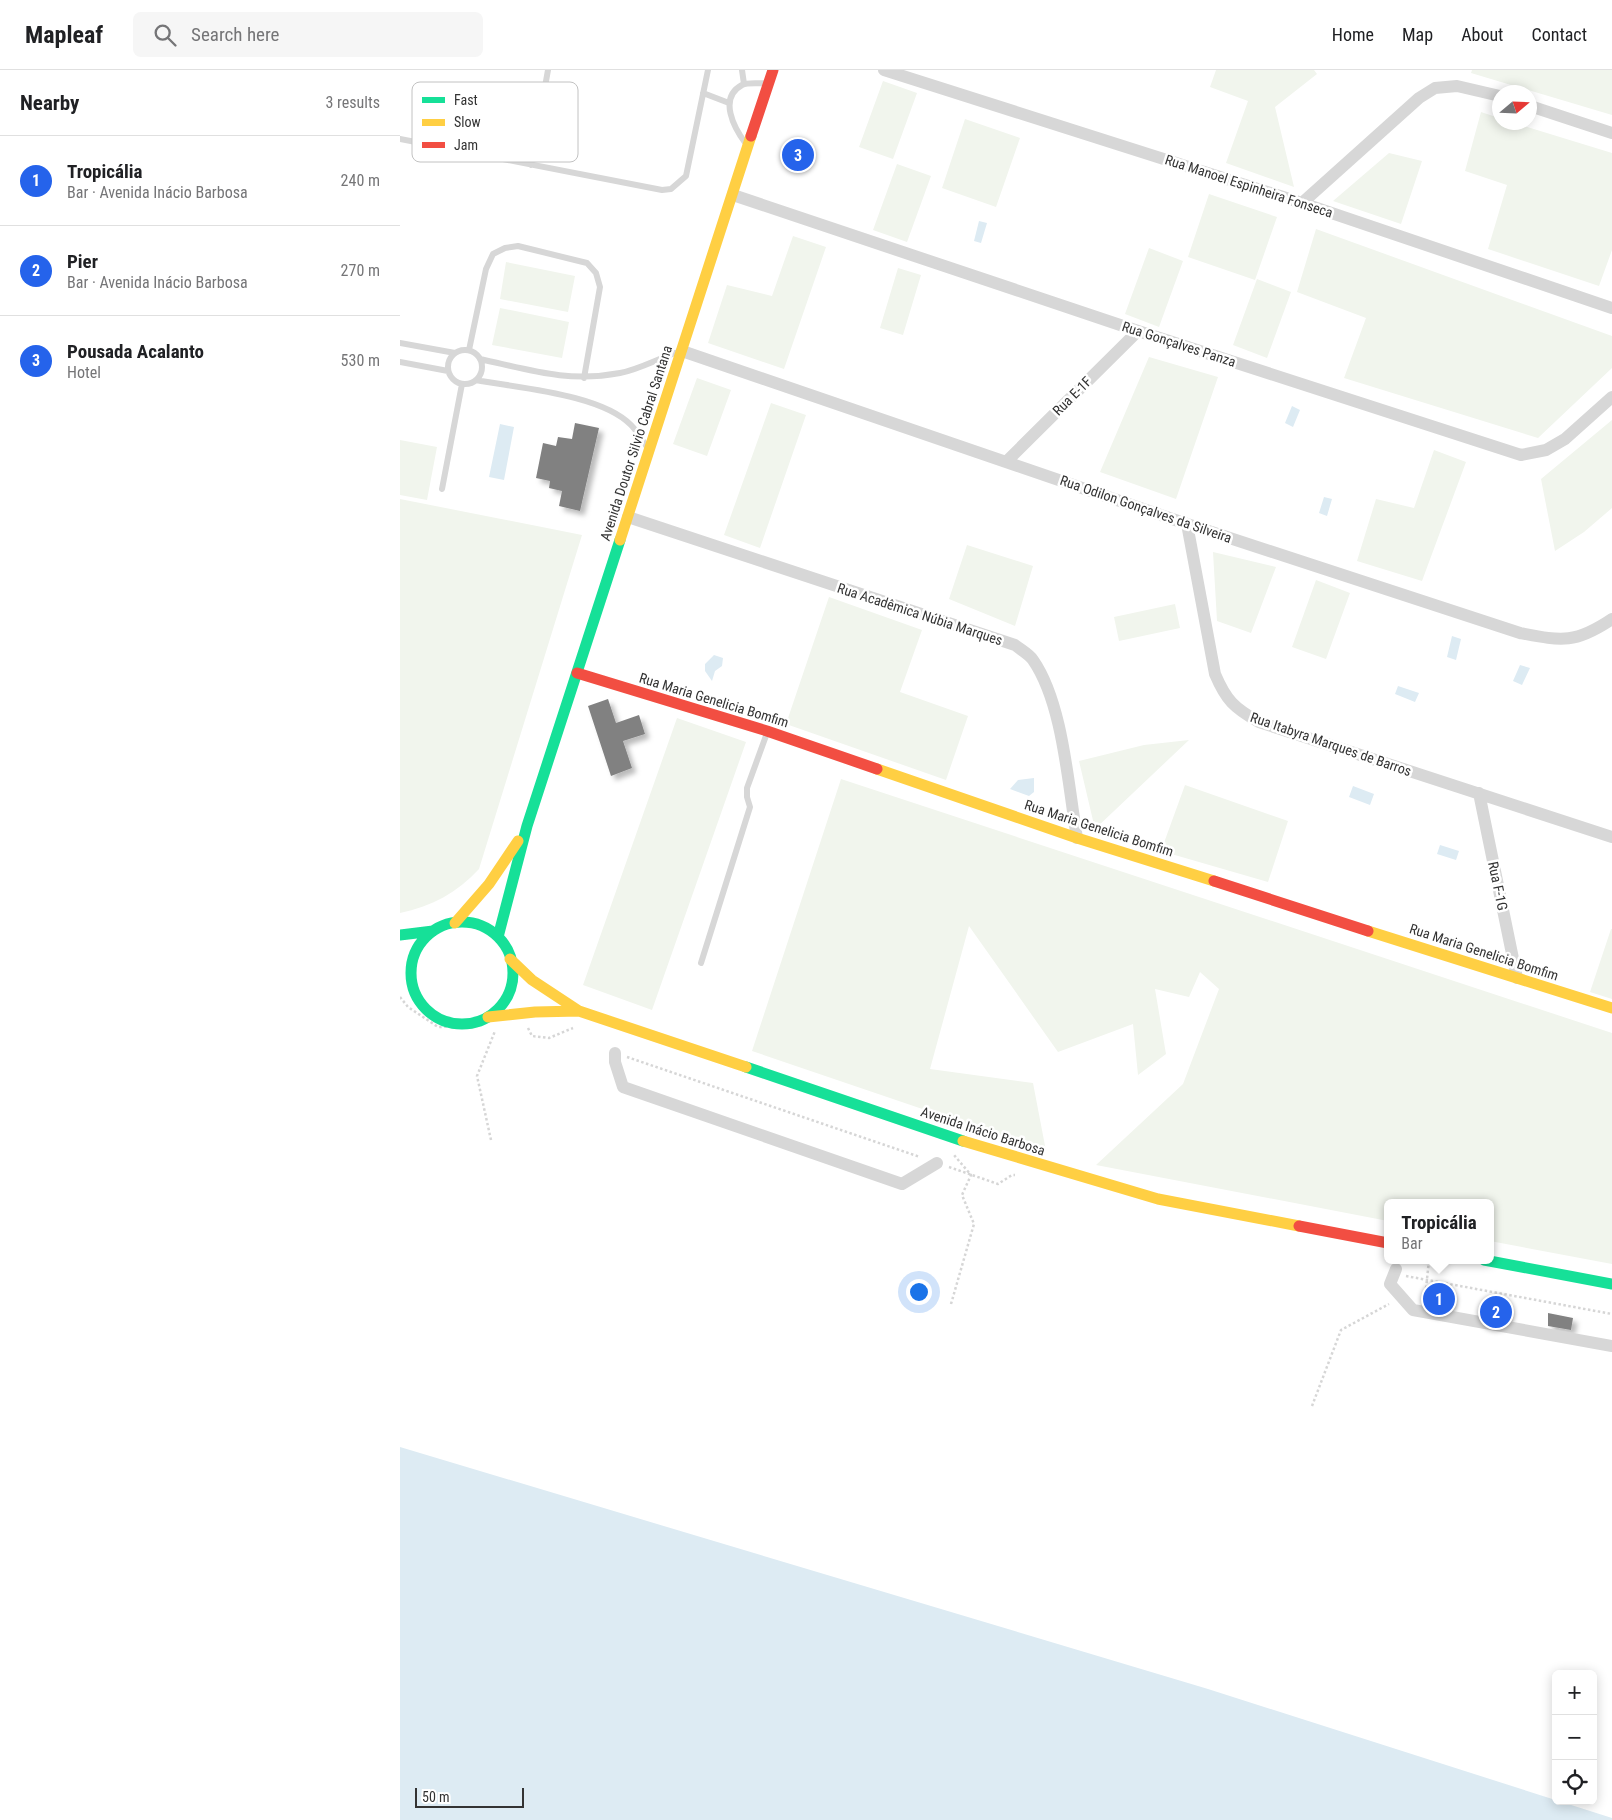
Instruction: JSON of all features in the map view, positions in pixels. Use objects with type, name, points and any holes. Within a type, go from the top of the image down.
[{"type":"street","name":"Avenida Doutor Silvio Cabral Santana","points":[[498,937],[526,826],[578,673],[774,70]]},
{"type":"street","name":"Rua Manoel Espinheira Fonseca","points":[[884,70],[1302,203],[1612,308]]},
{"type":"street","points":[[1302,203],[1419,98],[1435,88],[1457,86],[1492,94]]},
{"type":"street","points":[[1537,108],[1612,133]]},
{"type":"street","name":"Rua Gonçalves Panza","points":[[733,195],[1138,331],[1521,455],[1546,450],[1565,439],[1612,397]]},
{"type":"street","name":"Rua E-1F","points":[[1006,462],[1138,331]]},
{"type":"street","name":"Rua Odilon Gonçalves da Silveira","points":[[682,351],[1187,524],[1520,633],[1558,640],[1590,634],[1612,619]]},
{"type":"street","name":"Rua Acadêmica Núbia Marques","points":[[628,517],[1015,646],[1032,658],[1046,683],[1058,727],[1077,838]]},
{"type":"street","name":"Rua Itabyra Marques de Barros","points":[[1187,524],[1215,674],[1223,693],[1237,710],[1259,722],[1612,837]]},
{"type":"street","name":"Rua Maria Genelicia Bomfim","points":[[578,673],[767,731],[1077,838],[1612,1008]]},
{"type":"street","name":"Rua F-1G","points":[[1479,794],[1516,978]]},
{"type":"street","name":"Avenida Doutor Silvio Cabral Santana","points":[[455,922],[482,894],[502,867],[526,826]]},
{"type":"street","points":[[400,934],[433,931],[455,922],[478,925],[498,937],[510,959],[511,985],[506,998],[498,1009],[484,1021],[450,1023],[426,1010],[413,987],[400,978]]},
{"type":"street","points":[[413,987],[412,961],[416,950],[433,931]]},
{"type":"street","name":"Avenida Inácio Barbosa","points":[[510,959],[532,980],[579,1011],[640,1030],[934,1132],[1045,1167],[1158,1198],[1384,1242]]},
{"type":"street","name":"Avenida Inácio Barbosa","points":[[484,1021],[535,1012],[579,1011]]},
{"type":"street","points":[[615,1053],[615,1062],[623,1087],[902,1184],[937,1163]]},
{"type":"street","points":[[1494,1262],[1612,1284]]},
{"type":"street","points":[[1396,1269],[1390,1284],[1413,1310],[1612,1346]]},
{"type":"lane","points":[[516,162],[662,190],[671,189],[686,176],[708,70]]},
{"type":"lane","points":[[742,70],[744,84]]},
{"type":"lane","points":[[748,147],[738,134],[731,117],[729,103],[734,92],[744,84],[769,83]]},
{"type":"lane","points":[[704,93],[729,103]]},
{"type":"lane","points":[[469,350],[486,269],[493,254],[505,248],[518,246],[587,263],[596,272],[600,287],[584,378]]},
{"type":"lane","points":[[400,342],[455,353],[469,350]]},
{"type":"lane","points":[[469,350],[480,359],[559,376],[584,378],[622,372],[682,351]]},
{"type":"lane","points":[[455,353],[449,361],[448,371],[453,379],[462,384],[476,380],[586,400],[607,408],[630,424],[649,450]]},
{"type":"lane","points":[[476,380],[481,370],[480,359]]},
{"type":"lane","points":[[400,362],[448,371]]},
{"type":"lane","points":[[442,489],[462,384]]},
{"type":"lane","points":[[701,963],[750,807],[747,788],[767,731]]},
{"type":"path","points":[[400,997],[408,1007],[438,1027],[472,1028],[484,1021]]},
{"type":"path","points":[[491,1140],[476,1076],[496,1028]]},
{"type":"path","points":[[951,1304],[974,1224],[962,1195],[971,1175],[952,1153]]},
{"type":"path","points":[[1424,1312],[1427,1264]]},
{"type":"path","points":[[1312,1406],[1341,1330],[1401,1297]]},
{"type":"shaded area","points":[[1216,70],[1314,70],[1317,74],[1275,107],[1294,187],[1226,163],[1248,101],[1210,87]]},
{"type":"shaded area","points":[[1472,70],[1612,70],[1612,115],[1537,93],[1537,85],[1511,85],[1471,73]]},
{"type":"shaded area","points":[[883,81],[917,93],[893,159],[859,147]]},
{"type":"shaded area","points":[[1481,112],[1492,116],[1492,130],[1537,130],[1612,153],[1612,250],[1599,286],[1488,249],[1507,185],[1465,171]]},
{"type":"shaded area","points":[[965,119],[1020,138],[996,207],[942,188]]},
{"type":"shaded area","points":[[1389,153],[1422,161],[1401,224],[1333,201]]},
{"type":"shaded area","points":[[897,164],[931,176],[907,242],[873,230]]},
{"type":"shaded area","points":[[1209,194],[1277,217],[1255,280],[1188,257]]},
{"type":"shaded area","points":[[979,221],[987,223],[981,243],[974,241]]},
{"type":"shaded area","points":[[1316,229],[1612,336],[1612,368],[1538,438],[1344,378],[1366,318],[1297,292]]},
{"type":"shaded area","points":[[793,236],[826,247],[784,369],[708,343],[727,285],[772,296]]},
{"type":"shaded area","points":[[1149,248],[1183,261],[1159,327],[1125,314]]},
{"type":"shaded area","points":[[506,262],[575,276],[568,312],[500,299]]},
{"type":"shaded area","points":[[898,268],[921,275],[903,335],[880,328]]},
{"type":"shaded area","points":[[1257,279],[1291,292],[1267,358],[1233,345]]},
{"type":"shaded area","points":[[500,308],[569,322],[562,358],[492,345]]},
{"type":"shaded area","points":[[1149,357],[1218,377],[1176,499],[1100,472]]},
{"type":"shaded area","points":[[697,378],[731,390],[707,456],[673,444]]},
{"type":"shaded area","points":[[771,403],[806,415],[760,548],[724,535]]},
{"type":"shaded area","points":[[1292,406],[1300,410],[1293,427],[1285,423]]},
{"type":"shaded area","points":[[1612,420],[1612,508],[1584,532],[1555,551],[1541,479]]},
{"type":"shaded area","points":[[500,424],[514,427],[504,480],[489,477]]},
{"type":"shaded area","points":[[400,440],[437,447],[427,500],[400,495]]},
{"type":"shaded area","points":[[1434,450],[1466,462],[1422,581],[1357,561],[1376,499],[1414,508]]},
{"type":"shaded area","points":[[1324,497],[1332,499],[1327,516],[1319,513]]},
{"type":"shaded area","points":[[400,499],[582,535],[479,869],[462,885],[433,903],[400,913]]},
{"type":"shaded area","points":[[967,545],[1033,566],[1015,626],[949,599]]},
{"type":"shaded area","points":[[1213,552],[1276,567],[1251,633],[1217,621]]},
{"type":"shaded area","points":[[1316,580],[1350,593],[1326,659],[1292,647]]},
{"type":"shaded area","points":[[829,597],[922,630],[900,692],[968,716],[946,780],[786,724]]},
{"type":"shaded area","points":[[1175,604],[1180,628],[1119,641],[1114,617]]},
{"type":"shaded area","points":[[1452,636],[1461,639],[1456,660],[1447,657]]},
{"type":"shaded area","points":[[714,655],[723,658],[722,666],[715,671],[712,681],[705,671],[705,664]]},
{"type":"shaded area","points":[[1520,665],[1530,668],[1522,685],[1513,681]]},
{"type":"shaded area","points":[[1398,686],[1419,693],[1415,702],[1395,694]]},
{"type":"shaded area","points":[[677,718],[746,742],[652,1010],[583,985]]},
{"type":"shaded area","points":[[1189,740],[1095,829],[1079,761],[1144,745]]},
{"type":"shaded area","points":[[1034,778],[1034,792],[1029,796],[1010,789],[1018,780]]},
{"type":"shaded area","points":[[841,779],[1612,1033],[1612,1264],[1494,1242],[1494,1199],[1384,1199],[1384,1220],[1096,1165],[1183,1084],[1219,989],[1200,972],[1189,997],[1155,989],[1166,1054],[1138,1075],[1133,1024],[1058,1052],[969,926],[930,1069],[1033,1083],[1046,1151],[752,1051]]},
{"type":"shaded area","points":[[1185,785],[1288,821],[1268,882],[1161,851]]},
{"type":"shaded area","points":[[1353,786],[1374,794],[1370,805],[1349,797]]},
{"type":"shaded area","points":[[1440,845],[1459,851],[1456,860],[1437,854]]},
{"type":"shaded area","points":[[1612,929],[1612,999],[1590,992]]},
{"type":"shaded area","points":[[400,1447],[1208,1689],[1552,1799],[1552,1805],[1571,1805],[1612,1818],[1612,1820],[400,1820]]},
{"type":"building","points":[[575,423],[599,428],[580,511],[559,506],[562,491],[549,488],[550,481],[536,478],[543,443],[556,446],[558,437],[572,439]]},
{"type":"building","points":[[608,699],[616,723],[639,715],[645,734],[623,741],[632,768],[611,776],[588,706]]},
{"type":"building","points":[[1427,1290],[1451,1294],[1450,1307],[1426,1304]]},
{"type":"building","points":[[1484,1303],[1508,1307],[1507,1319],[1483,1314]]},
{"type":"building","points":[[1548,1313],[1573,1318],[1571,1330],[1548,1326]]},
{"type":"traffic: fast","points":[[498,937],[527,826],[620,540]]},
{"type":"traffic: fast","points":[[462,922],[481,926],[498,937],[509,954],[513,973],[509,992],[498,1009],[481,1020],[462,1024],[443,1020],[426,1009],[415,992],[411,973],[415,954],[426,937],[443,926],[462,922]]},
{"type":"traffic: fast","points":[[400,935],[433,931]]},
{"type":"traffic: fast","points":[[746,1067],[963,1141]]},
{"type":"traffic: fast","points":[[1494,1262],[1612,1284]]},
{"type":"traffic: slow","points":[[620,540],[751,136]]},
{"type":"traffic: slow","points":[[877,769],[1077,838],[1214,881]]},
{"type":"traffic: slow","points":[[455,923],[489,884],[518,841]]},
{"type":"traffic: slow","points":[[1368,931],[1612,1008]]},
{"type":"traffic: slow","points":[[510,959],[532,980],[579,1011],[746,1067]]},
{"type":"traffic: slow","points":[[488,1017],[535,1012],[579,1011]]},
{"type":"traffic: slow","points":[[963,1141],[1158,1199],[1299,1226]]},
{"type":"traffic: jam","points":[[751,136],[773,70]]},
{"type":"traffic: jam","points":[[577,673],[767,731],[877,769]]},
{"type":"traffic: jam","points":[[1214,881],[1368,931]]},
{"type":"traffic: jam","points":[[1299,1226],[1384,1242]]},
{"type":"place","name":"Pousada Acalanto","points":[[798,155]]},
{"type":"place","name":"Tropicália","points":[[1439,1299]]},
{"type":"place","name":"Pier","points":[[1496,1312]]}]
